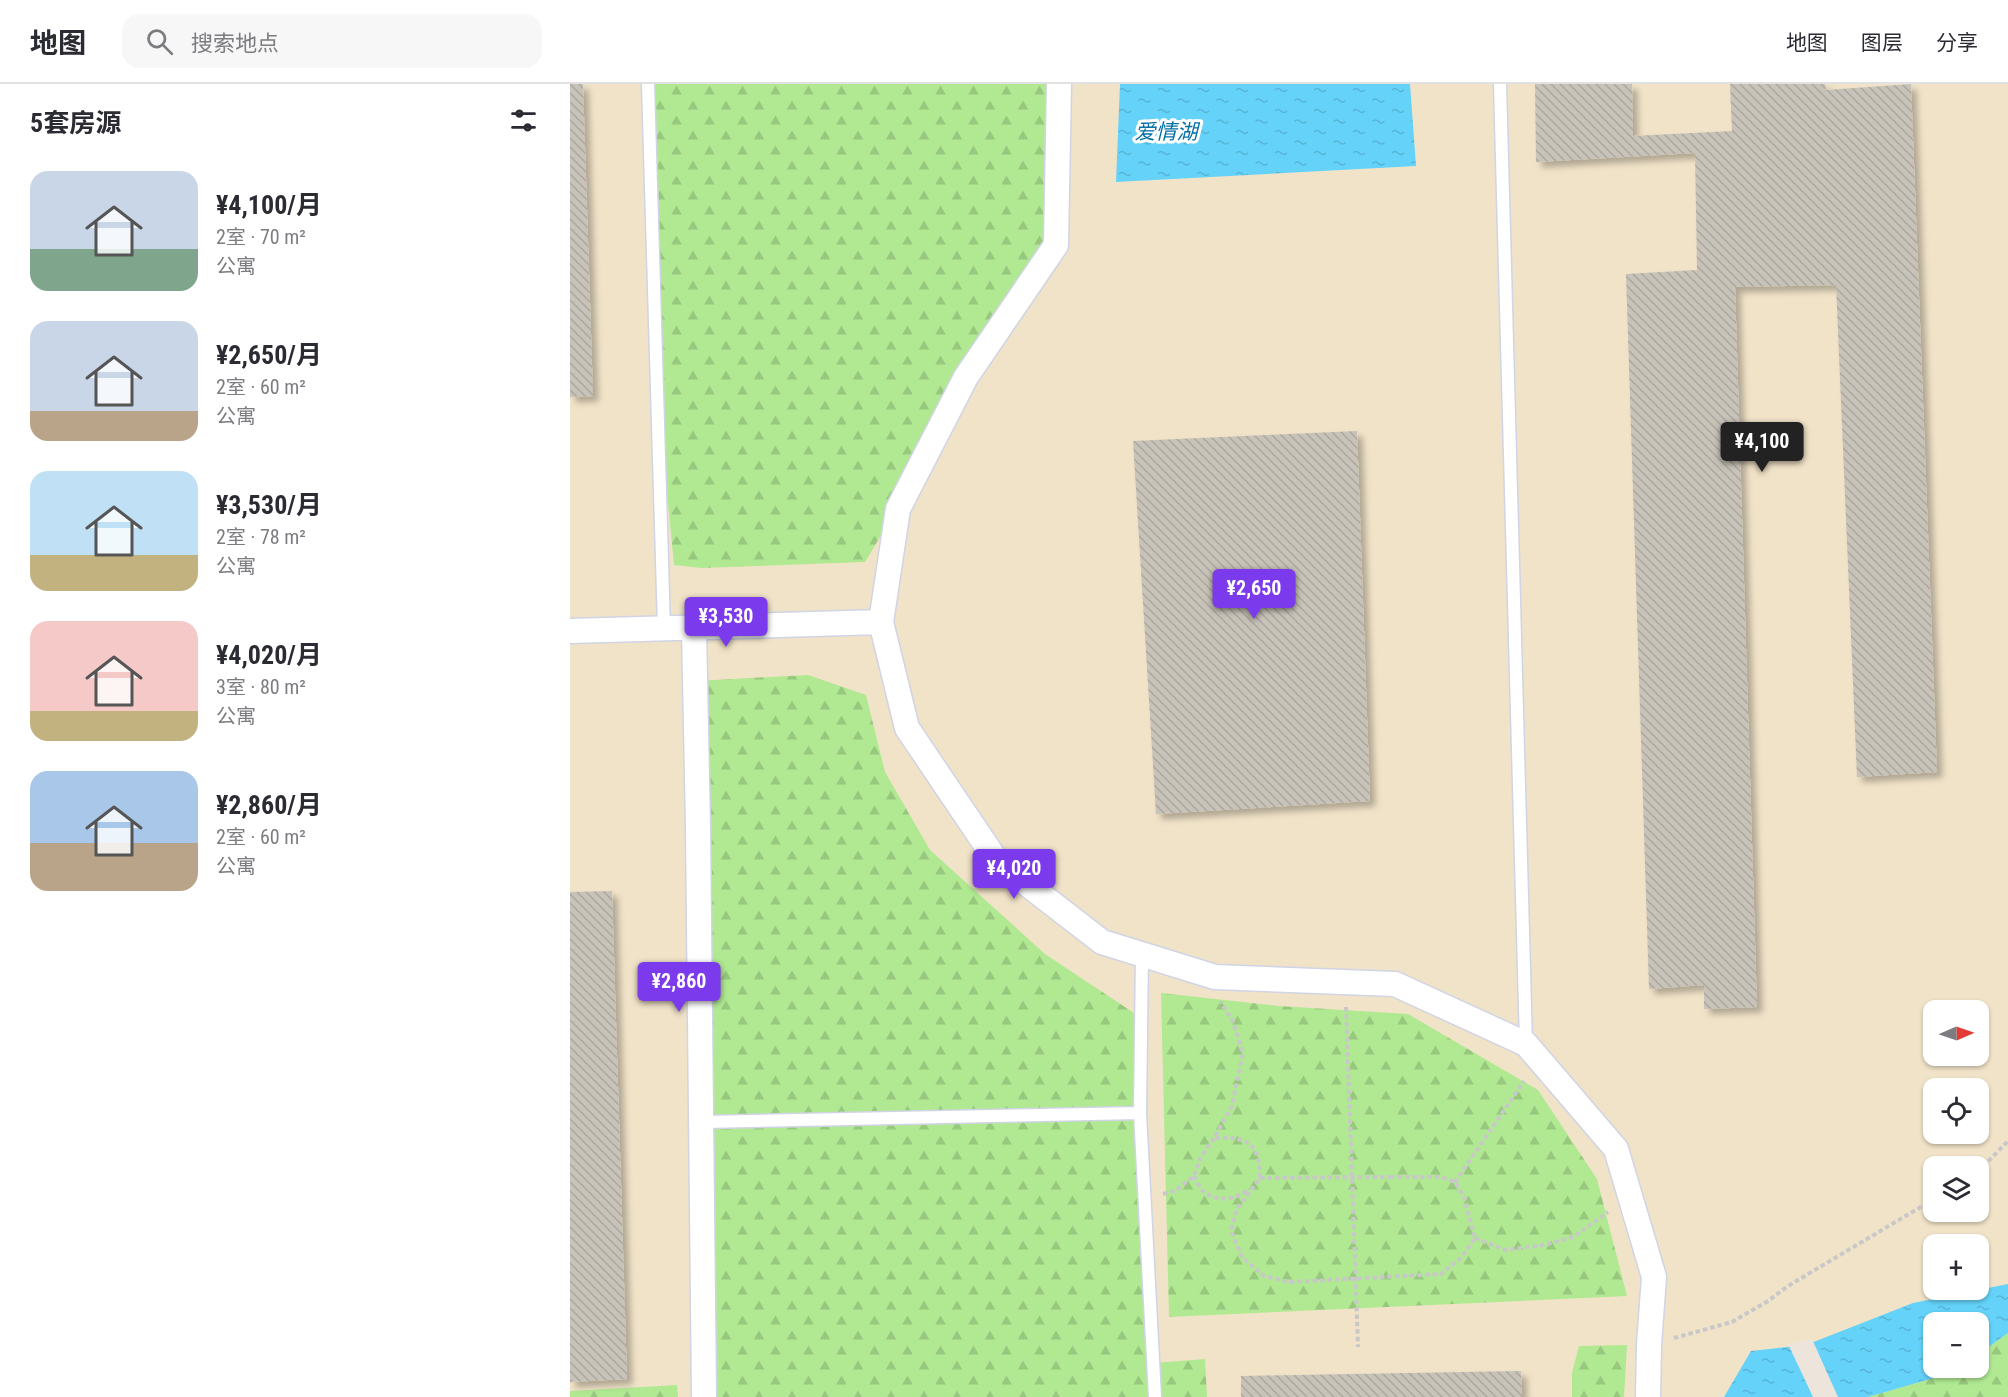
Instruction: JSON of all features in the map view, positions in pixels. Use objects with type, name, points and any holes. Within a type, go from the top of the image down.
[{"type":"street","points":[[1059,84],[1056,245],[966,378],[898,509],[881,622],[907,728],[996,860],[1102,942],[1215,977],[1395,984],[1533,1052],[1616,1149],[1654,1277],[1648,1345],[1648,1397]]},
{"type":"street","points":[[570,631],[881,622]]},
{"type":"street","points":[[694,627],[704,1397]]},
{"type":"lane","points":[[648,84],[664,628]]},
{"type":"lane","points":[[1500,84],[1533,1052]]},
{"type":"lane","points":[[1142,954],[1140,1113],[1155,1397]]},
{"type":"lane","points":[[702,1122],[1140,1113]]},
{"type":"path","points":[[1145,1199],[1175,1191],[1194,1176],[1201,1157],[1232,1106],[1243,1053],[1233,1022],[1220,999],[1215,977]]},
{"type":"path","points":[[1345,982],[1358,1347]]},
{"type":"path","points":[[1455,1182],[1533,1052]]},
{"type":"path","points":[[1214,1138],[1240,1138],[1251,1144],[1260,1161],[1260,1178],[1237,1209],[1231,1231],[1242,1257],[1264,1276],[1290,1282],[1441,1274],[1461,1258],[1475,1238]]},
{"type":"path","points":[[1989,1161],[2008,1141]]},
{"type":"path","points":[[1194,1176],[1203,1192],[1221,1200],[1239,1196],[1251,1188]]},
{"type":"path","points":[[1260,1178],[1441,1177],[1455,1182],[1464,1197],[1475,1238]]},
{"type":"path","points":[[1475,1238],[1505,1250],[1544,1245],[1573,1237],[1630,1196]]},
{"type":"path","points":[[1648,1345],[1732,1322],[1923,1206]]},
{"type":"shaded area","points":[[570,84],[2008,84],[2008,1397],[570,1397]]},
{"type":"green space","points":[[651,84],[1059,84],[1056,245],[865,562],[701,568],[674,565],[656,378]]},
{"type":"green space","points":[[808,675],[866,695],[885,772],[930,850],[1045,954],[1134,1013],[1154,1363],[1205,1359],[1207,1397],[704,1397],[695,681]]},
{"type":"green space","points":[[1161,993],[1279,1006],[1408,1014],[1538,1090],[1597,1179],[1627,1296],[1169,1317]]},
{"type":"green space","points":[[2008,1333],[2008,1397],[1868,1397],[1934,1378],[1989,1378],[1989,1347]]},
{"type":"green space","points":[[1627,1345],[1624,1397],[1572,1397],[1572,1373],[1579,1346]]},
{"type":"green space","points":[[677,1385],[678,1397],[570,1397],[570,1391]]},
{"type":"water","name":"爱情湖","points":[[1120,84],[1410,84],[1416,166],[1116,182]]},
{"type":"water","points":[[2008,1284],[2008,1333],[1989,1347],[1989,1312],[1923,1312],[1923,1378],[1934,1378],[1868,1397],[1724,1397],[1751,1351],[1806,1345],[1913,1303],[1928,1300],[1989,1300],[1989,1288]]},
{"type":"pier","points":[[1812,1339],[1838,1397],[1813,1397],[1788,1344]]},
{"type":"building","points":[[570,84],[583,84],[593,396],[570,397]]},
{"type":"building","points":[[1535,84],[1632,84],[1633,136],[1732,131],[1730,84],[1825,84],[1826,90],[1911,84],[1937,772],[1857,777],[1836,285],[1735,287],[1757,1007],[1704,1009],[1704,985],[1649,989],[1626,274],[1697,270],[1695,153],[1536,162]]},
{"type":"building","points":[[1357,431],[1370,801],[1156,814],[1133,441]]},
{"type":"building","points":[[612,891],[627,1379],[570,1382],[570,892]]},
{"type":"building","points":[[1521,1371],[1522,1397],[1241,1397],[1241,1376]]}]
